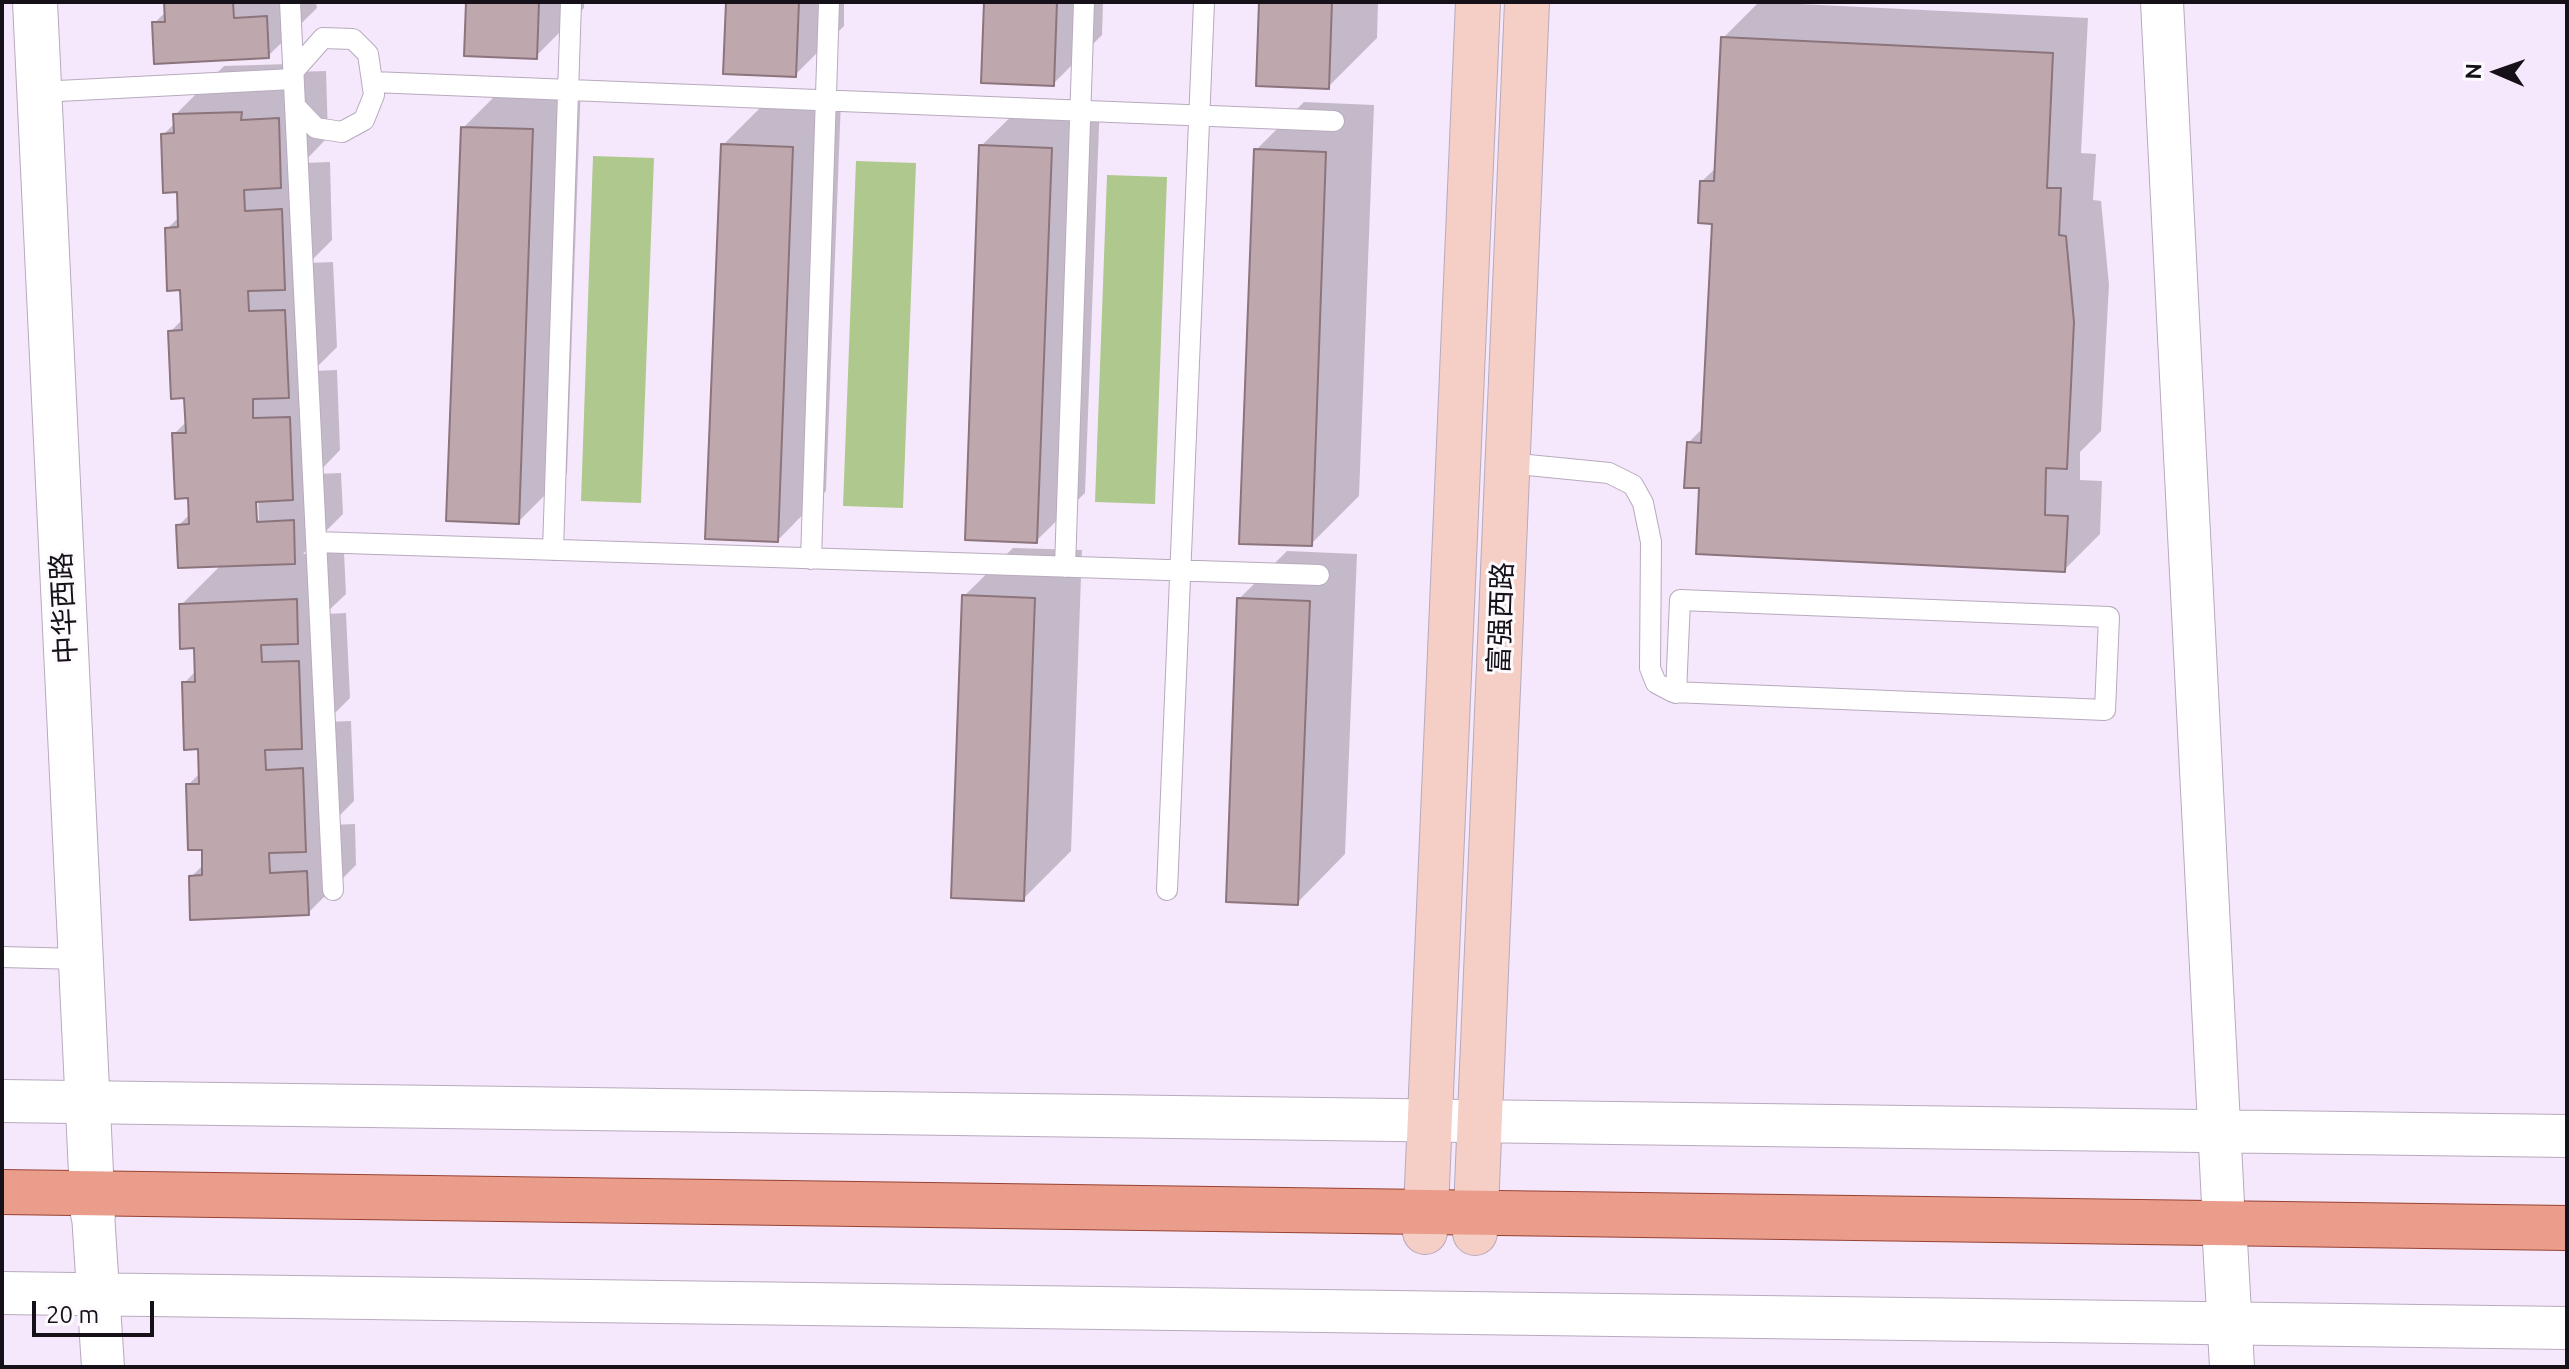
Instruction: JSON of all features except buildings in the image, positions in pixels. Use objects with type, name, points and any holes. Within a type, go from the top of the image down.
[{"type":"main road","name":"富强西路","points":[[1426,1222],[1478,2]]},
{"type":"main road","name":"富强西路","points":[[1476,1223],[1527,2]]},
{"type":"main road","points":[[2,1192],[92,1203],[1476,1223],[2225,1233],[2567,1228]]},
{"type":"main road","points":[[2,1213],[92,1203]]},
{"type":"main road","points":[[2225,1233],[2567,1249]]},
{"type":"street","name":"中华西路","points":[[35,2],[92,1203]]},
{"type":"street","points":[[2162,2],[2232,1367]]},
{"type":"street","points":[[2,1101],[2567,1136]]},
{"type":"street","points":[[92,1203],[103,1367]]},
{"type":"street","points":[[2,1293],[2567,1328]]},
{"type":"lane","points":[[290,2],[333,890]]},
{"type":"lane","points":[[553,550],[571,2]]},
{"type":"lane","points":[[811,559],[829,2]]},
{"type":"lane","points":[[1065,567],[1084,2]]},
{"type":"lane","points":[[1167,890],[1204,2]]},
{"type":"lane","points":[[293,76],[311,47],[323,38],[336,36],[360,42],[368,54],[373,82],[371,109],[364,120],[342,132],[316,128],[295,106]]},
{"type":"lane","points":[[39,92],[293,76]]},
{"type":"lane","points":[[373,82],[1334,121]]},
{"type":"lane","points":[[1508,463],[1609,473],[1633,485],[1643,503],[1651,542],[1650,668],[1656,683],[1676,693],[2105,710],[2109,617],[1680,600],[1676,693]]},
{"type":"lane","points":[[316,542],[1319,575]]},
{"type":"lane","points":[[2,957],[80,959]]},
{"type":"green space","points":[[593,156],[654,158],[641,503],[581,501]]},
{"type":"green space","points":[[856,161],[916,163],[903,508],[843,506]]},
{"type":"green space","points":[[1107,175],[1167,177],[1155,504],[1095,502]]}]
